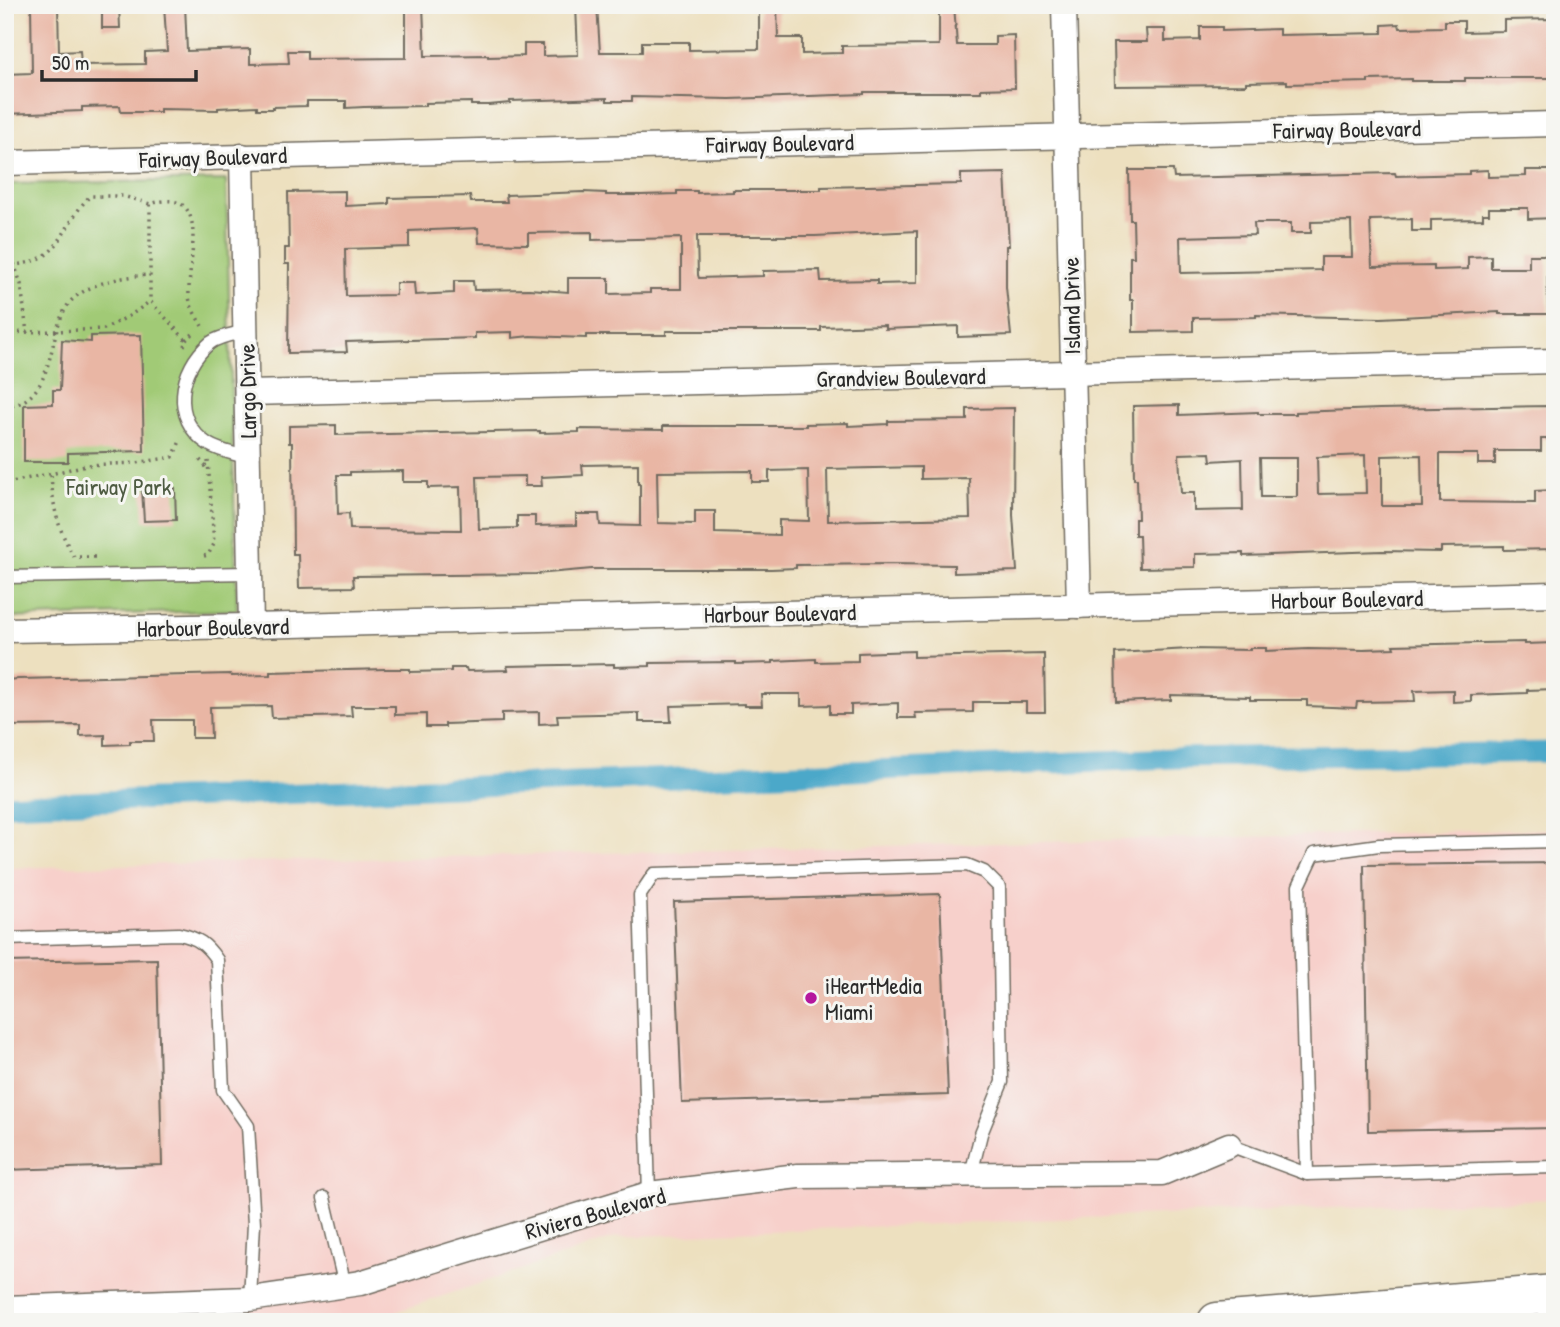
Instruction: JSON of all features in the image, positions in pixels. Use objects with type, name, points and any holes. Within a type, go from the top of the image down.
[{"type":"highway","points":[[1217,1322],[1555,1294]]},
{"type":"street","name":"Island Drive","points":[[1064,5],[1079,606]]},
{"type":"street","name":"Fairway Boulevard","points":[[5,163],[1555,124]]},
{"type":"street","name":"Largo Drive","points":[[242,156],[251,626]]},
{"type":"street","name":"Grandview Boulevard","points":[[248,393],[1555,360]]},
{"type":"street","name":"Harbour Boulevard","points":[[5,630],[1555,594]]},
{"type":"street","name":"Riviera Boulevard","points":[[5,1308],[250,1299],[345,1286],[649,1194],[797,1176],[1162,1173],[1229,1145]]},
{"type":"lane","points":[[246,331],[213,340],[192,361],[182,392],[188,424],[208,444],[249,458]]},
{"type":"lane","points":[[5,577],[250,573]]},
{"type":"lane","points":[[1307,1174],[1299,886],[1314,854],[1379,845],[1555,841]]},
{"type":"lane","points":[[649,1194],[640,895],[654,874],[967,865],[984,872],[999,887],[1002,1082],[981,1134],[971,1174]]},
{"type":"lane","points":[[5,939],[179,934],[196,938],[208,947],[217,960],[223,1090],[248,1126],[254,1224],[250,1299]]},
{"type":"lane","points":[[1229,1145],[1307,1174],[1555,1167]]},
{"type":"lane","points":[[324,1198],[345,1286]]},
{"type":"path","points":[[5,265],[27,265],[42,260],[56,246],[68,230],[74,215],[90,196],[123,196],[150,204],[166,199],[181,203],[189,212],[193,227],[189,298],[202,326],[186,340],[181,350]]},
{"type":"path","points":[[150,204],[150,301],[186,340]]},
{"type":"path","points":[[5,237],[21,284],[27,333]]},
{"type":"path","points":[[5,407],[19,406],[34,393],[47,370],[61,317],[73,299],[104,282],[150,275]]},
{"type":"path","points":[[5,333],[104,329],[150,301]]},
{"type":"path","points":[[7,484],[86,465],[136,463],[173,457],[181,437],[190,447]]},
{"type":"path","points":[[195,557],[208,555],[214,544],[207,468],[208,444]]},
{"type":"path","points":[[199,458],[207,468]]},
{"type":"path","points":[[54,473],[51,474],[53,508],[61,534],[74,557],[101,557]]},
{"type":"shaded area","points":[[1555,829],[1555,1199],[617,1237],[381,1317],[289,1322],[5,1322],[5,868]]},
{"type":"green space","name":"Fairway Park","points":[[226,180],[237,610],[5,618],[5,184]]},
{"type":"building","points":[[31,5],[58,5],[59,52],[80,51],[81,65],[145,64],[145,52],[167,51],[164,5],[185,5],[187,51],[250,49],[250,64],[289,63],[288,51],[307,51],[307,59],[406,58],[406,5],[423,5],[425,56],[488,57],[524,56],[524,44],[543,44],[543,56],[578,55],[576,5],[597,5],[600,52],[642,52],[642,42],[689,42],[689,50],[759,49],[759,5],[777,5],[778,38],[802,38],[802,54],[842,53],[842,46],[939,45],[939,5],[954,5],[957,45],[995,45],[995,36],[1014,35],[1015,88],[981,89],[981,92],[864,92],[730,99],[632,97],[632,101],[607,101],[607,98],[510,101],[489,105],[471,105],[471,102],[346,108],[346,101],[307,101],[307,106],[273,109],[257,109],[257,106],[218,110],[160,109],[160,112],[121,112],[120,106],[82,107],[82,111],[5,114],[5,74],[32,73]]},
{"type":"building","points":[[102,5],[119,5],[120,28],[102,28]]},
{"type":"building","points":[[1555,19],[1555,73],[1551,73],[1551,78],[1115,86],[1114,42],[1147,42],[1146,29],[1165,29],[1165,41],[1200,40],[1200,27],[1222,27],[1222,31],[1279,29],[1279,35],[1382,33],[1382,25],[1399,24],[1400,28],[1445,27],[1445,21],[1464,21],[1464,32],[1504,31],[1504,20]]},
{"type":"building","points":[[1129,170],[1173,170],[1174,178],[1395,173],[1396,176],[1469,174],[1469,171],[1488,170],[1488,177],[1526,176],[1526,170],[1555,170],[1555,218],[1528,219],[1528,208],[1489,208],[1489,214],[1483,214],[1483,219],[1431,220],[1431,231],[1412,231],[1412,219],[1370,220],[1372,267],[1434,266],[1434,270],[1468,269],[1468,257],[1491,256],[1491,268],[1529,268],[1529,255],[1547,255],[1548,314],[1499,312],[1381,318],[1256,315],[1193,318],[1193,331],[1133,332],[1130,257],[1134,257],[1133,220],[1130,220]],"holes":[[[1351,221],[1352,257],[1321,257],[1321,270],[1181,273],[1180,237],[1255,235],[1254,223],[1291,223],[1291,233],[1311,233],[1311,222]]]},
{"type":"building","points":[[1005,173],[1009,246],[1006,246],[1006,287],[1011,335],[958,337],[958,326],[885,329],[885,325],[821,327],[821,331],[666,331],[666,335],[586,335],[586,338],[512,338],[512,332],[475,333],[475,338],[346,342],[347,352],[288,353],[289,264],[285,264],[285,248],[289,248],[288,192],[345,191],[345,206],[389,204],[389,198],[470,196],[471,202],[507,202],[506,195],[583,192],[641,195],[677,194],[677,191],[697,193],[733,190],[821,190],[821,187],[961,184],[961,174]],"holes":[[[478,228],[479,243],[528,244],[528,233],[592,232],[592,240],[681,238],[681,289],[650,289],[650,293],[609,294],[609,278],[568,278],[568,292],[529,289],[474,290],[473,281],[454,281],[454,293],[415,295],[414,283],[396,283],[396,295],[346,296],[345,249],[409,247],[409,231]],[[917,231],[917,283],[877,284],[877,280],[821,281],[820,270],[763,271],[763,276],[699,278],[698,275],[697,236],[815,236]]]},
{"type":"building","points":[[141,335],[144,451],[68,453],[68,462],[24,462],[24,405],[53,404],[53,390],[60,390],[62,340],[91,342],[91,336]]},
{"type":"building","points":[[1179,405],[1179,415],[1551,406],[1552,439],[1541,439],[1541,451],[1495,451],[1495,464],[1478,464],[1478,454],[1440,454],[1440,502],[1535,503],[1535,491],[1554,490],[1555,549],[1504,550],[1504,546],[1441,547],[1441,552],[1382,551],[1243,556],[1243,553],[1195,554],[1195,567],[1140,568],[1139,535],[1135,535],[1135,519],[1138,519],[1137,479],[1134,479],[1133,406]],"holes":[[[1210,453],[1211,461],[1242,459],[1243,510],[1194,511],[1194,493],[1181,493],[1179,454]],[[1365,455],[1366,493],[1318,494],[1317,457]],[[1421,455],[1422,506],[1382,506],[1382,456]],[[1260,458],[1297,458],[1297,497],[1261,497]]]},
{"type":"building","points":[[1014,408],[1013,515],[1017,571],[954,573],[954,565],[892,564],[796,565],[796,568],[771,569],[592,569],[536,574],[353,576],[354,587],[299,588],[298,554],[293,554],[292,443],[289,443],[289,426],[336,425],[336,435],[540,433],[579,432],[579,429],[663,430],[663,426],[806,426],[848,423],[848,426],[888,424],[888,421],[967,420],[967,409]],"holes":[[[638,464],[640,526],[600,525],[599,514],[576,514],[576,525],[535,526],[535,516],[517,516],[517,528],[479,529],[477,477],[525,476],[525,486],[542,486],[541,477],[583,475],[582,465]],[[921,467],[921,479],[969,478],[970,518],[828,521],[827,469]],[[808,470],[809,521],[779,520],[779,535],[715,533],[715,511],[695,511],[695,524],[658,523],[657,472],[752,471],[752,482],[769,482],[769,471]],[[403,471],[403,482],[428,482],[428,488],[460,487],[461,530],[350,529],[349,513],[338,514],[337,475],[350,475],[350,472]]]},
{"type":"building","points":[[175,488],[176,520],[144,521],[142,489]]},
{"type":"building","points":[[1555,643],[1555,689],[1471,695],[1471,701],[1453,702],[1453,690],[1414,691],[1415,701],[1357,702],[1356,708],[1307,706],[1307,700],[1171,695],[1171,700],[1116,702],[1115,653],[1250,648],[1266,648],[1266,651],[1364,650],[1394,648],[1393,645]]},
{"type":"building","points":[[914,651],[914,657],[1044,654],[1045,712],[1026,712],[1026,702],[973,702],[973,712],[915,713],[916,718],[898,718],[898,703],[851,705],[851,714],[830,714],[830,705],[801,706],[801,694],[761,694],[762,706],[670,706],[671,722],[639,722],[639,713],[557,715],[558,723],[539,724],[539,712],[502,713],[502,722],[426,727],[426,714],[395,715],[395,706],[351,706],[352,716],[272,718],[271,706],[210,707],[211,738],[192,738],[192,720],[153,720],[154,741],[105,745],[105,735],[80,736],[80,725],[5,726],[5,680],[270,675],[270,672],[386,669],[410,669],[410,672],[451,671],[451,668],[466,668],[467,671],[508,670],[507,666],[614,664],[614,667],[650,666],[650,663],[736,664],[816,659],[816,662],[858,661],[858,653]]},
{"type":"building","points":[[1555,863],[1555,1128],[1368,1131],[1364,865]]},
{"type":"building","name":"iHeartMedia Miami","points":[[940,894],[948,1095],[682,1103],[674,902]]},
{"type":"building","points":[[157,959],[162,1165],[5,1170],[5,962]]},
{"type":"waterway","points":[[5,805],[1176,758],[1555,752]]},
{"type":"place","name":"iHeartMedia Miami","points":[[811,998]]}]
